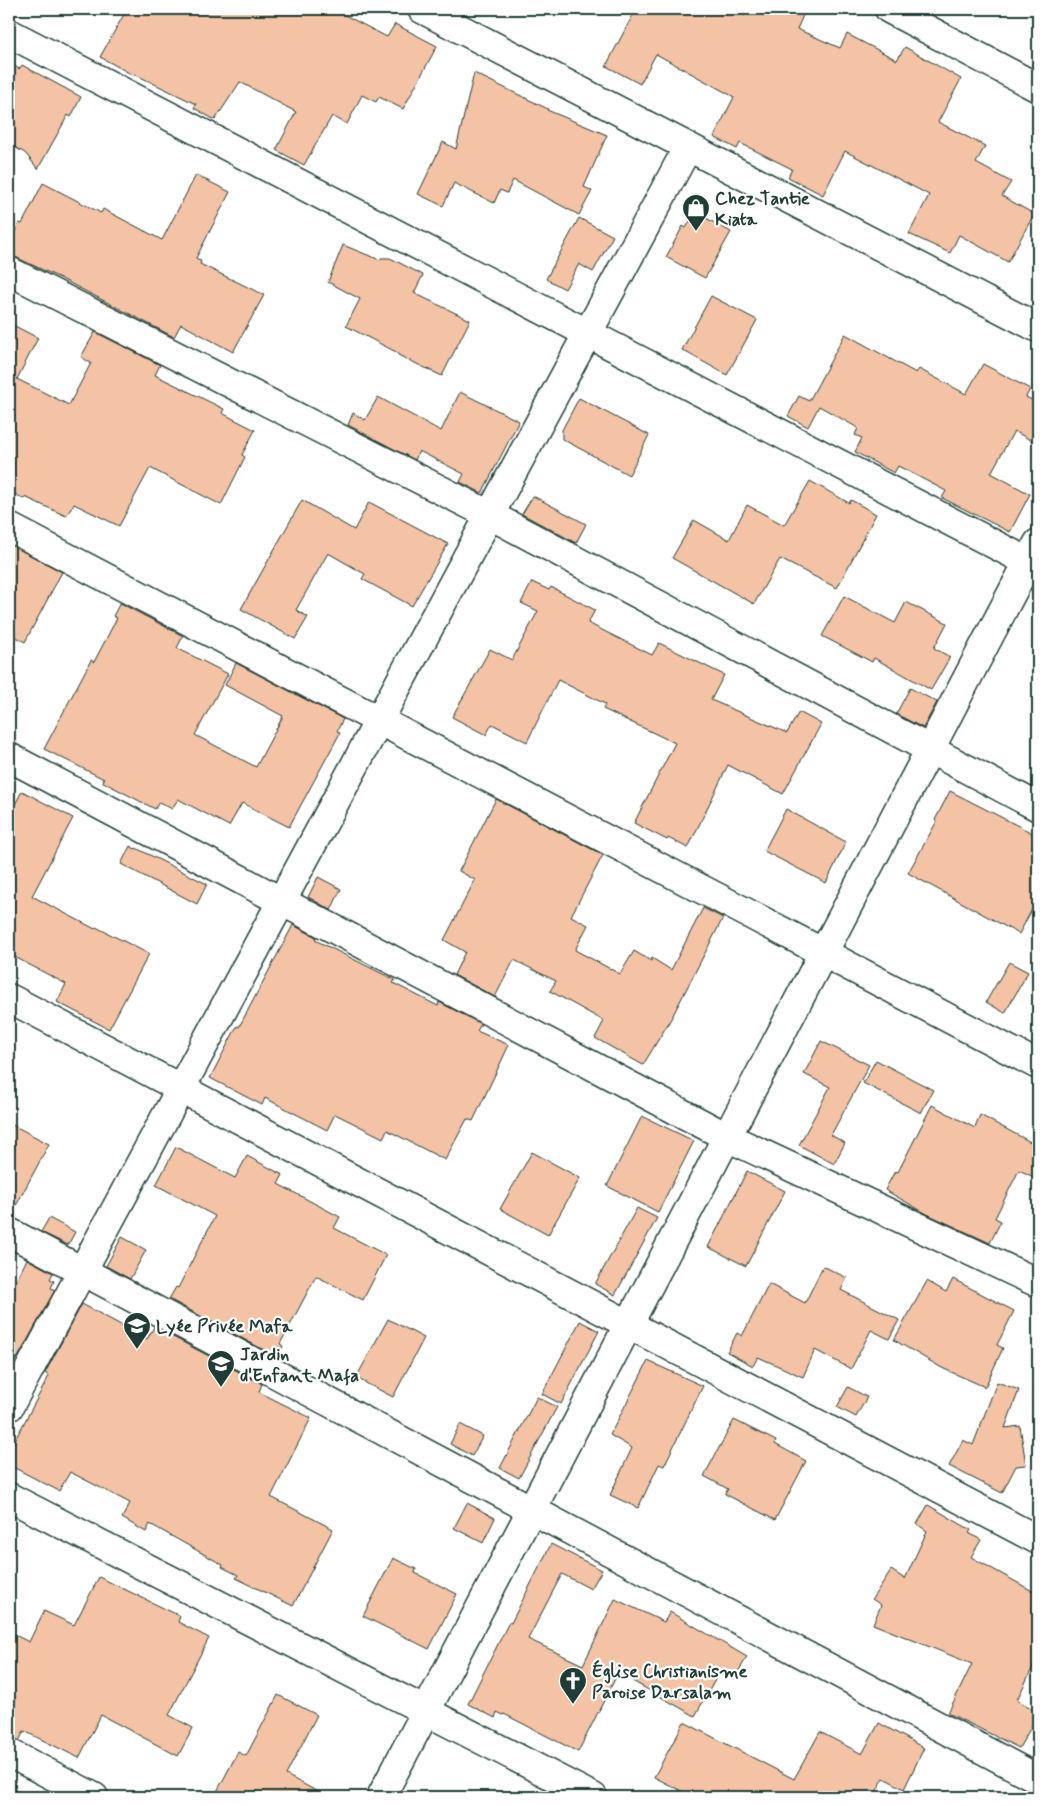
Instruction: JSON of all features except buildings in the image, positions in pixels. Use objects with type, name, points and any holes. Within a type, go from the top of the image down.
[{"type":"street","points":[[422,9],[1038,328]]},
{"type":"street","points":[[889,9],[1038,88]]},
{"type":"street","points":[[9,33],[588,333],[1035,557],[930,750],[381,1797]]},
{"type":"street","points":[[9,1407],[688,147]]},
{"type":"street","points":[[9,271],[490,515],[1038,807]]},
{"type":"street","points":[[9,527],[1038,1065]]},
{"type":"street","points":[[9,757],[727,1137],[1038,1283]]},
{"type":"street","points":[[9,998],[1038,1540]]},
{"type":"street","points":[[9,1232],[1038,1779]]},
{"type":"street","points":[[9,1497],[593,1797]]},
{"type":"street","points":[[9,1753],[94,1797]]},
{"type":"place","name":"Chez Tantie Kiata","points":[[696,232]]},
{"type":"place","name":"Lyée Privée Mafa","points":[[137,1350]]},
{"type":"place","name":"Jardin d'Enfant Mafa","points":[[221,1388]]},
{"type":"place","name":"Église Christianisme Paroise Darsalam","points":[[573,1705]]}]
